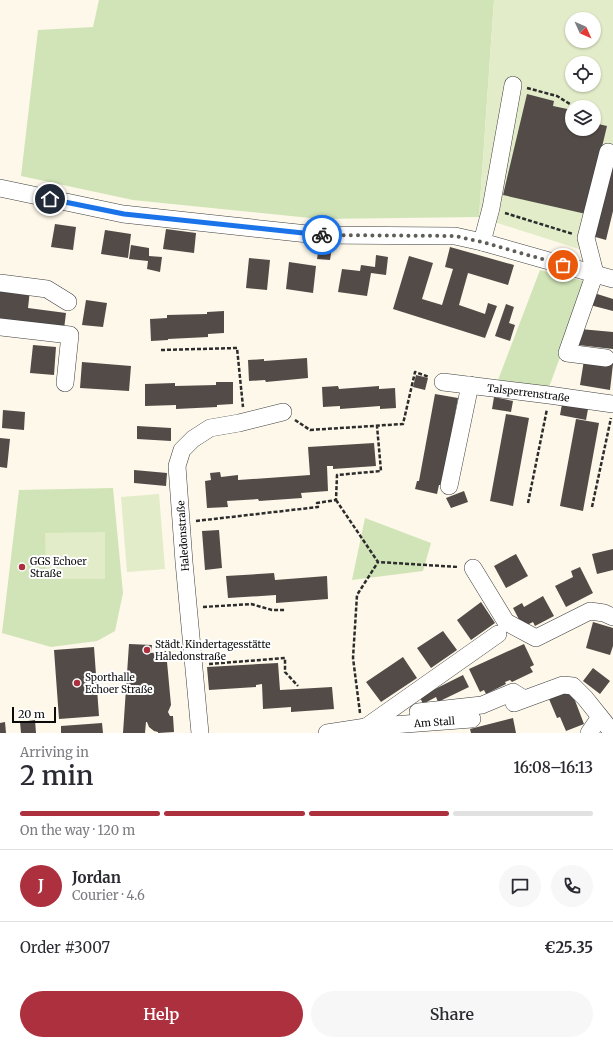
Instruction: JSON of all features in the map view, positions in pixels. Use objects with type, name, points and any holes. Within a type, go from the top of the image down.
[{"type":"street","points":[[482,242],[491,208],[512,85]]},
{"type":"street","points":[[606,358],[567,353],[595,273],[586,238],[608,152]]},
{"type":"street","points":[[0,188],[131,215],[316,235],[455,236],[482,242],[613,279]]},
{"type":"street","points":[[0,283],[47,289],[68,302]]},
{"type":"street","points":[[0,327],[70,335],[64,384]]},
{"type":"street","name":"Talsperrenstraße","points":[[443,382],[549,394],[612,410]]},
{"type":"street","points":[[449,486],[470,385]]},
{"type":"street","name":"Haledonstraße","points":[[200,733],[177,466],[182,450],[193,439],[210,428],[244,422],[283,412]]},
{"type":"street","points":[[473,568],[506,622],[536,638],[590,611],[604,613],[613,617]]},
{"type":"street","points":[[364,727],[498,634]]},
{"type":"street","points":[[418,712],[482,705],[513,692],[519,701],[562,686],[573,686],[585,698],[613,733]]},
{"type":"street","points":[[589,733],[600,717]]},
{"type":"street","name":"Am Stall","points":[[327,733],[364,727],[472,719]]},
{"type":"path","points":[[512,85],[557,96],[565,101]]},
{"type":"path","points":[[491,208],[586,238]]},
{"type":"path","points":[[161,350],[237,348],[244,422]]},
{"type":"path","points":[[283,412],[310,430],[403,424],[415,372]]},
{"type":"path","points":[[528,503],[549,394]]},
{"type":"path","points":[[592,507],[612,410]]},
{"type":"path","points":[[377,426],[381,471],[336,475],[336,500],[378,562]]},
{"type":"path","points":[[181,522],[318,507],[317,503],[336,500]]},
{"type":"path","points":[[378,562],[473,568]]},
{"type":"path","points":[[364,727],[355,686],[353,658],[357,595],[378,562]]},
{"type":"path","points":[[189,609],[251,604],[272,610],[285,610]]},
{"type":"path","points":[[194,665],[285,658],[285,672],[298,686]]},
{"type":"green space","points":[[99,0],[494,0],[479,217],[320,219],[133,200],[21,176],[38,30],[93,27]]},
{"type":"green space","points":[[494,0],[613,0],[613,150],[582,250],[479,217]]},
{"type":"green space","points":[[540,270],[588,282],[549,387],[498,380]]},
{"type":"green space","points":[[113,488],[123,593],[115,631],[97,641],[51,647],[2,633],[19,490]]},
{"type":"green space","points":[[159,494],[165,569],[127,572],[121,497]]},
{"type":"green space","points":[[365,518],[431,543],[423,571],[352,580]]},
{"type":"green space","points":[[105,532],[105,579],[46,579],[45,533]]},
{"type":"building","points":[[527,94],[554,101],[553,106],[565,109],[565,136],[601,136],[601,125],[607,126],[586,214],[503,195]]},
{"type":"building","points":[[613,156],[613,211],[606,240],[592,236]]},
{"type":"building","points":[[55,224],[76,227],[73,250],[51,247]]},
{"type":"building","points":[[166,229],[196,233],[194,253],[163,249]]},
{"type":"building","points":[[105,230],[131,234],[128,258],[101,254]]},
{"type":"building","points":[[131,245],[149,248],[149,256],[162,257],[160,272],[147,269],[148,261],[129,259]]},
{"type":"building","points":[[319,247],[332,248],[330,260],[317,259]]},
{"type":"building","points":[[450,247],[514,265],[508,285],[468,273],[459,305],[485,314],[488,303],[497,306],[485,338],[393,309],[409,256],[433,263],[422,299],[442,305],[453,269],[445,267]]},
{"type":"building","points":[[376,255],[388,257],[386,275],[371,273],[367,296],[338,292],[342,269],[360,271],[361,265],[375,267]]},
{"type":"building","points":[[249,258],[270,260],[267,290],[246,288]]},
{"type":"building","points":[[289,262],[316,266],[313,293],[286,289]]},
{"type":"building","points":[[0,287],[30,290],[28,308],[66,313],[64,329],[0,321]]},
{"type":"building","points":[[594,293],[613,299],[613,311],[590,305]]},
{"type":"building","points":[[86,300],[107,303],[103,327],[82,325]]},
{"type":"building","points":[[506,304],[514,307],[509,323],[515,325],[510,341],[495,336]]},
{"type":"building","points":[[224,311],[224,333],[208,334],[208,337],[151,341],[150,319],[167,318],[167,315],[207,314],[207,312]]},
{"type":"building","points":[[580,329],[613,332],[613,349],[578,345]]},
{"type":"building","points":[[33,345],[56,347],[54,375],[30,373]]},
{"type":"building","points":[[307,358],[308,378],[266,382],[265,380],[249,381],[248,360],[264,359],[264,361]]},
{"type":"building","points":[[584,360],[613,364],[610,390],[580,385]]},
{"type":"building","points":[[82,362],[131,366],[129,391],[80,388]]},
{"type":"building","points":[[416,375],[428,378],[425,390],[413,387]]},
{"type":"building","points":[[216,382],[233,382],[233,404],[217,405],[217,407],[176,409],[176,405],[145,406],[145,384],[175,383],[175,386],[216,385]]},
{"type":"building","points":[[338,386],[339,389],[379,386],[379,389],[395,388],[396,408],[380,409],[380,406],[340,409],[340,406],[323,407],[322,387]]},
{"type":"building","points":[[435,394],[458,398],[442,485],[439,485],[437,494],[415,489],[417,481],[419,481]]},
{"type":"building","points":[[494,397],[513,401],[511,412],[492,409]]},
{"type":"building","points":[[562,404],[588,409],[586,420],[560,415]]},
{"type":"building","points":[[3,410],[25,412],[24,430],[2,428]]},
{"type":"building","points":[[506,414],[529,418],[513,506],[490,501]]},
{"type":"building","points":[[576,419],[599,423],[583,511],[560,506]]},
{"type":"building","points":[[137,426],[171,428],[171,441],[137,439]]},
{"type":"building","points":[[0,438],[10,439],[7,468],[0,467]]},
{"type":"building","points":[[374,443],[376,466],[333,469],[333,466],[327,466],[328,491],[301,493],[302,498],[259,501],[258,499],[227,501],[228,507],[207,508],[205,481],[211,480],[210,473],[220,472],[221,477],[238,475],[238,480],[310,475],[308,447]]},
{"type":"building","points":[[134,470],[167,473],[166,486],[134,483]]},
{"type":"building","points":[[464,491],[468,502],[451,508],[446,498]]},
{"type":"building","points":[[219,530],[222,568],[205,570],[202,531]]},
{"type":"building","points":[[613,549],[613,570],[597,574],[592,554]]},
{"type":"building","points":[[516,554],[528,576],[506,588],[494,566]]},
{"type":"building","points":[[580,567],[593,593],[566,607],[555,586],[573,577],[571,571]]},
{"type":"building","points":[[274,573],[275,580],[327,576],[328,599],[276,603],[276,595],[228,598],[226,576]]},
{"type":"building","points":[[543,596],[554,616],[535,626],[533,622],[523,627],[513,608],[522,603],[524,607]]},
{"type":"building","points":[[481,602],[495,623],[471,640],[457,620]]},
{"type":"building","points":[[593,622],[613,628],[613,646],[610,655],[586,648]]},
{"type":"building","points":[[443,631],[457,650],[431,668],[417,648]]},
{"type":"building","points":[[129,644],[152,645],[151,653],[166,651],[171,705],[168,712],[170,716],[173,716],[174,732],[158,733],[149,727],[146,722],[145,733],[123,733]]},
{"type":"building","points":[[524,644],[534,665],[530,667],[533,672],[512,682],[510,680],[505,682],[506,684],[486,694],[484,690],[480,692],[469,669]]},
{"type":"building","name":"Sporthalle Echoer Straße","points":[[94,647],[99,716],[59,719],[54,650]]},
{"type":"building","points":[[403,657],[417,678],[381,702],[366,682]]},
{"type":"building","points":[[278,663],[280,690],[332,687],[334,709],[291,712],[291,707],[263,709],[262,684],[256,685],[256,687],[209,690],[207,667]]},
{"type":"building","points":[[593,668],[610,681],[600,694],[583,681]]},
{"type":"building","points":[[463,675],[469,687],[438,702],[436,697],[423,704],[418,693],[433,690]]},
{"type":"building","points":[[571,690],[584,724],[566,731],[560,717],[557,718],[549,699]]},
{"type":"building","points":[[513,718],[516,733],[471,733],[470,729]]},
{"type":"building","points":[[35,720],[36,733],[21,733],[20,722]]},
{"type":"building","points":[[5,722],[6,733],[0,733],[0,723]]},
{"type":"building","points":[[102,723],[103,733],[61,733],[61,726]]},
{"type":"way so far","points":[[322,235],[455,236],[482,242],[563,265]]},
{"type":"place","name":"GGS Echoer Straße","points":[[22,567]]},
{"type":"place","name":"Städt. Kindertagesstätte Haledonstraße","points":[[147,650]]},
{"type":"place","name":"Sporthalle Echoer Straße","points":[[77,683]]},
{"type":"route","points":[[50,199],[124,214],[322,235]]}]
